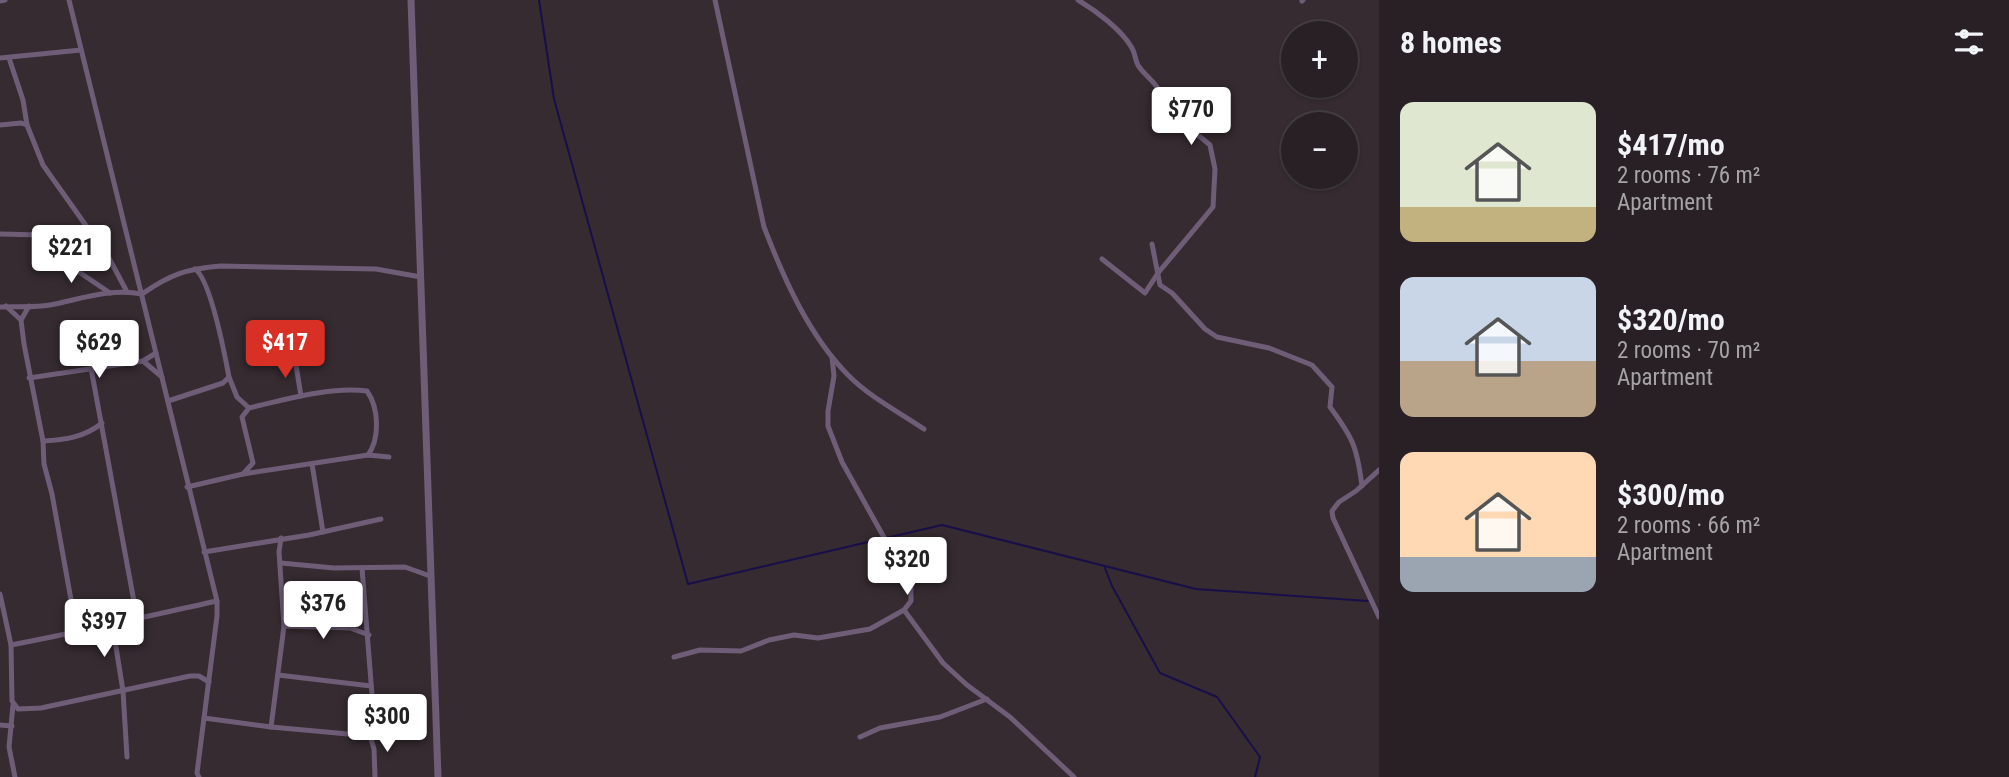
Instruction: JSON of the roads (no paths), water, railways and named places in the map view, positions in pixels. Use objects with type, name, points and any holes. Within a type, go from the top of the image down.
[{"type":"street","points":[[0,1],[5,0]]},
{"type":"street","points":[[69,0],[216,601],[197,773],[199,777]]},
{"type":"street","points":[[411,0],[438,777]]},
{"type":"street","points":[[715,0],[764,227],[776,259],[805,316],[848,375],[868,392],[924,429]]},
{"type":"street","points":[[1078,0],[1094,8],[1131,47],[1137,65],[1158,87],[1163,98],[1162,105],[1210,145],[1215,169],[1213,207],[1158,273],[1145,293],[1102,259]]},
{"type":"street","points":[[0,58],[82,50]]},
{"type":"street","points":[[9,58],[23,100],[24,122],[43,165],[109,258],[126,291]]},
{"type":"street","points":[[0,125],[24,122]]},
{"type":"street","points":[[0,234],[41,235],[64,242],[72,263],[79,272],[110,293]]},
{"type":"street","points":[[1152,244],[1160,285],[1172,293],[1205,329],[1217,337],[1269,348],[1312,365],[1332,387],[1330,407],[1351,435],[1358,457],[1362,486]]},
{"type":"street","points":[[3,307],[50,305],[79,296],[126,291],[142,294],[166,277],[195,269],[221,266],[376,269],[421,277]]},
{"type":"street","points":[[195,269],[201,273],[213,308],[253,463],[243,474]]},
{"type":"street","points":[[126,291],[139,278]]},
{"type":"street","points":[[29,306],[21,320],[29,378],[43,441],[44,464],[52,494],[77,633]]},
{"type":"street","points":[[3,307],[21,320]]},
{"type":"street","points":[[282,349],[293,354],[301,396]]},
{"type":"street","points":[[29,378],[143,361],[156,353]]},
{"type":"street","points":[[674,657],[700,650],[741,651],[769,640],[794,635],[818,638],[870,629],[904,610],[911,601],[911,587],[898,569],[891,550],[842,462],[828,426],[834,376],[832,355]]},
{"type":"street","points":[[143,361],[162,377]]},
{"type":"street","points":[[91,368],[136,618]]},
{"type":"street","points":[[168,401],[223,383],[229,377]]},
{"type":"street","points":[[223,383],[232,387]]},
{"type":"street","points":[[242,417],[249,408],[301,396],[365,390],[372,401],[377,437],[368,456]]},
{"type":"street","points":[[237,397],[249,408]]},
{"type":"street","points":[[43,441],[63,440],[92,432],[102,423]]},
{"type":"street","points":[[187,486],[243,474],[312,464],[368,456],[389,457]]},
{"type":"street","points":[[312,464],[323,531]]},
{"type":"street","points":[[1379,470],[1339,502],[1332,511],[1379,617]]},
{"type":"street","points":[[204,552],[381,519]]},
{"type":"street","points":[[271,727],[284,626],[279,552],[281,538]]},
{"type":"street","points":[[265,541],[279,552]]},
{"type":"street","points":[[281,563],[334,568],[405,568],[430,576]]},
{"type":"street","points":[[362,568],[369,635],[374,720],[370,736],[374,749],[375,777]]},
{"type":"street","points":[[0,594],[11,645],[13,705],[9,747],[15,777]]},
{"type":"street","points":[[11,645],[77,633],[112,622],[216,601]]},
{"type":"street","points":[[904,610],[943,663],[1010,717],[1074,777]]},
{"type":"street","points":[[112,622],[123,691],[127,757]]},
{"type":"street","points":[[284,626],[350,628],[369,635]]},
{"type":"street","points":[[13,705],[23,710],[31,709],[190,676],[199,676],[209,682]]},
{"type":"street","points":[[278,676],[371,686]]},
{"type":"street","points":[[860,737],[880,728],[910,721],[930,720],[987,699]]},
{"type":"street","points":[[204,718],[370,736]]},
{"type":"street","points":[[0,725],[12,726]]},
{"type":"waterway","points":[[539,0],[554,99],[688,584],[881,539]]},
{"type":"waterway","points":[[886,538],[942,525],[1196,589],[1368,601]]},
{"type":"waterway","points":[[1105,568],[1112,586],[1160,673],[1217,697],[1260,757],[1255,777]]}]
